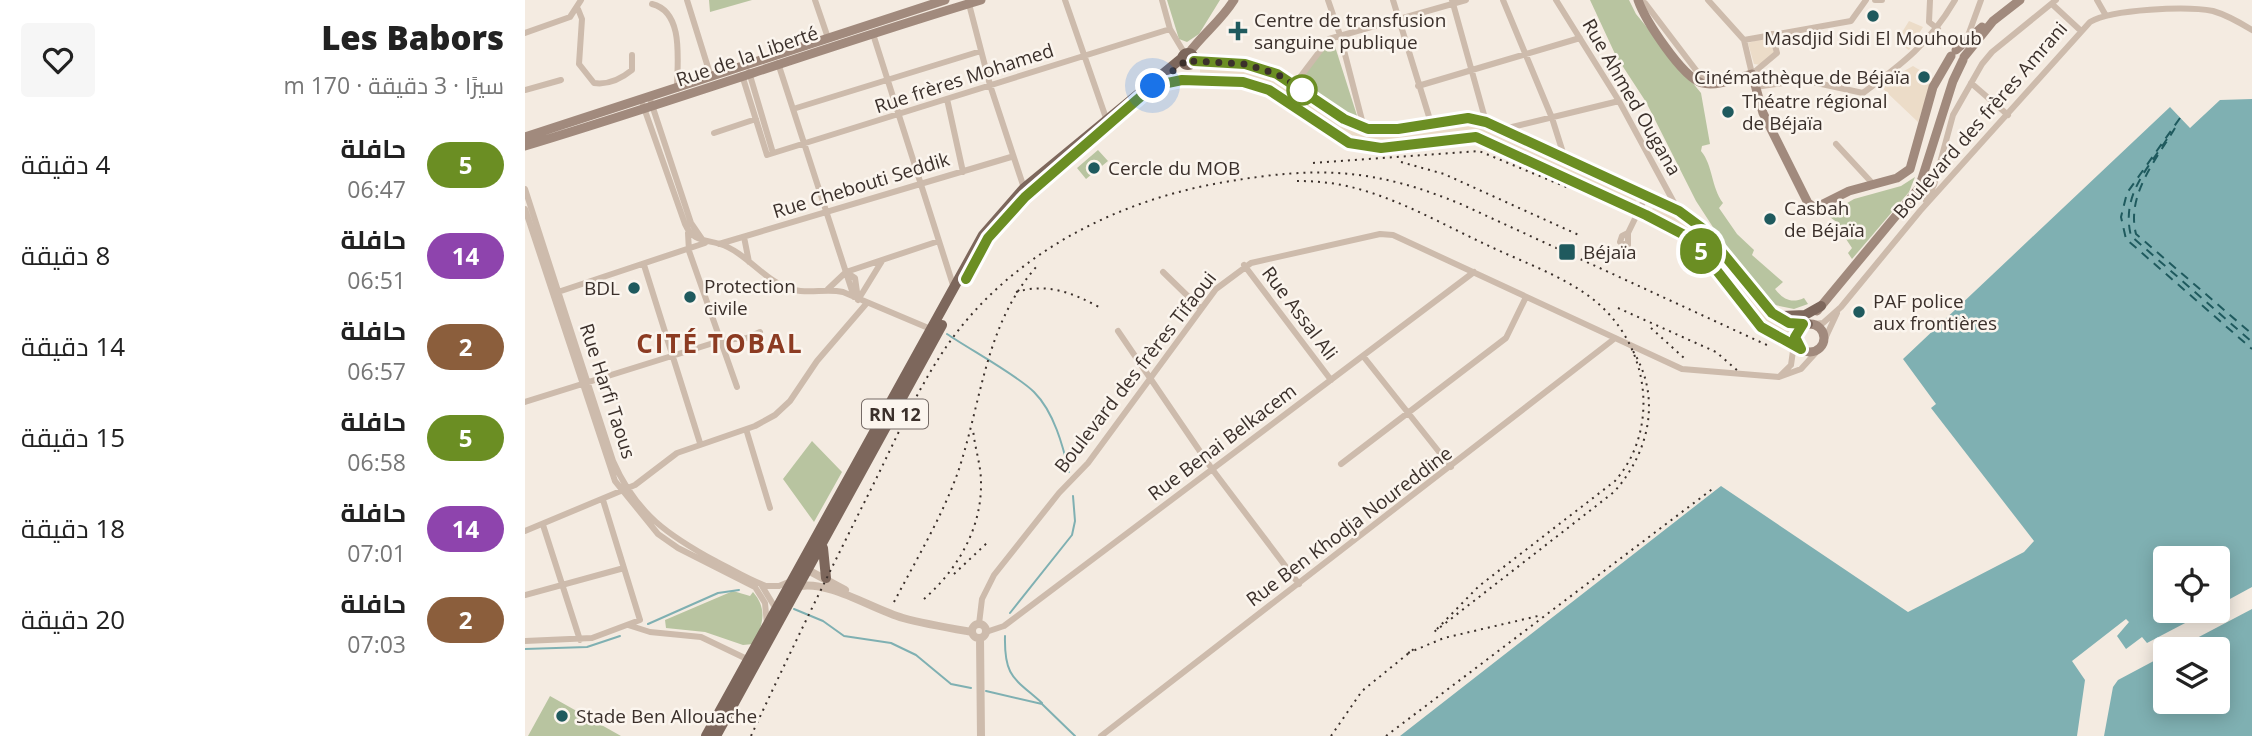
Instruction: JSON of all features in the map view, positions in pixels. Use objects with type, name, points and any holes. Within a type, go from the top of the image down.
[{"type":"main road","name":"Rue de la Liberté","points":[[647,104],[677,89],[711,77],[945,0]]},
{"type":"main road","name":"Rue de la Liberté","points":[[525,146],[778,62],[981,0]]},
{"type":"main road","points":[[1187,59],[1202,36],[1222,19],[1234,0]]},
{"type":"main road","points":[[1638,1],[1643,14],[1689,75],[1706,83],[1752,75],[1763,113],[1810,205],[1822,208],[1849,191],[1904,174],[1914,163],[1935,83],[1993,22],[2021,0]]},
{"type":"main road","points":[[1971,22],[1973,28],[1980,29]]},
{"type":"main road","points":[[1806,332],[1824,303],[1919,188],[1950,91],[1957,58],[1966,38],[1993,22]]},
{"type":"main road","points":[[1187,59],[1196,81]]},
{"type":"main road","points":[[1187,59],[1245,64],[1277,74],[1344,119],[1364,128],[1398,129],[1468,118],[1486,122],[1679,211],[1702,228],[1772,313],[1806,332],[1822,345],[1813,352],[1806,332]]},
{"type":"main road","name":"RN 12","points":[[716,736],[779,625],[802,575],[935,330],[988,238],[1025,197],[1187,59]]},
{"type":"main road","name":"RN 12","points":[[935,330],[983,235],[1024,188],[1106,117],[1187,59]]},
{"type":"main road","points":[[1153,86],[1196,81],[1243,82],[1269,90],[1335,135],[1365,148],[1400,147],[1476,137],[1692,239],[1761,327],[1806,332]]},
{"type":"main road","points":[[1935,83],[1944,83],[1950,91]]},
{"type":"main road","points":[[525,137],[647,104]]},
{"type":"main road","points":[[1772,313],[1797,317],[1824,303]]},
{"type":"main road","points":[[1806,332],[1824,303]]},
{"type":"main road","points":[[820,546],[825,582]]},
{"type":"main road","name":"RN 12","points":[[706,736],[786,593],[802,575]]},
{"type":"street","points":[[525,33],[571,17],[581,0]]},
{"type":"street","points":[[687,0],[711,77]]},
{"type":"street","points":[[815,0],[828,38]]},
{"type":"street","points":[[1065,0],[1106,117]]},
{"type":"street","points":[[1162,0],[1170,29],[1187,59]]},
{"type":"street","points":[[1328,0],[1341,35],[1364,128]]},
{"type":"street","points":[[1392,0],[1431,123]]},
{"type":"street","points":[[1294,85],[1329,39],[1400,21],[1452,2],[1466,0]]},
{"type":"street","points":[[1503,0],[1566,159]]},
{"type":"street","name":"Rue Ahmed Ougana","points":[[1556,0],[1619,101],[1679,211]]},
{"type":"street","points":[[1708,0],[1744,40],[1752,75],[1777,53],[1772,34]]},
{"type":"street","points":[[1744,40],[1847,22],[1855,18],[1866,0]]},
{"type":"street","points":[[1875,0],[1882,0]]},
{"type":"street","points":[[1930,0],[1929,22],[1938,29]]},
{"type":"street","points":[[1755,87],[1803,80],[1863,93],[1909,59],[1938,29],[1955,0]]},
{"type":"street","points":[[1966,38],[1981,0]]},
{"type":"street","points":[[2097,0],[2105,14],[2204,10],[2223,15],[2252,30]]},
{"type":"street","points":[[1452,2],[1486,122]]},
{"type":"street","points":[[1920,211],[1934,185],[1953,115],[1992,52],[2054,2],[2080,30]]},
{"type":"street","points":[[652,4],[664,9],[674,23],[677,89]]},
{"type":"street","points":[[969,4],[1011,157],[1024,188]]},
{"type":"street","points":[[578,9],[582,19],[579,64],[594,82],[615,81],[628,74],[632,70],[632,55]]},
{"type":"street","name":"Boulevard des frères Amrani","points":[[1822,345],[1841,307],[1920,211],[2008,115],[2080,30],[2105,14]]},
{"type":"street","name":"Rue frères Mohamed","points":[[770,154],[1170,29]]},
{"type":"street","points":[[873,34],[954,288]]},
{"type":"street","points":[[1418,86],[1580,38]]},
{"type":"street","points":[[793,109],[888,77],[981,51]]},
{"type":"street","points":[[778,62],[825,212],[856,298]]},
{"type":"street","points":[[746,73],[755,119],[770,154]]},
{"type":"street","points":[[746,73],[770,154]]},
{"type":"street","points":[[525,90],[561,80]]},
{"type":"street","points":[[1971,83],[2008,115]]},
{"type":"street","points":[[947,99],[963,172]]},
{"type":"street","points":[[1503,130],[1619,101]]},
{"type":"street","points":[[647,104],[688,231],[689,250],[723,340],[737,387]]},
{"type":"street","points":[[647,104],[691,223],[705,243]]},
{"type":"street","points":[[714,133],[755,119]]},
{"type":"street","points":[[1836,144],[1874,185]]},
{"type":"street","name":"Rue Chebouti Seddik","points":[[719,244],[1011,157]]},
{"type":"street","name":"Rue Harfi Taous","points":[[525,189],[613,477],[613,489],[606,499]]},
{"type":"street","points":[[1628,233],[1646,195]]},
{"type":"street","name":"Rue Harfi Taous","points":[[525,209],[556,293]]},
{"type":"street","points":[[688,231],[705,243]]},
{"type":"street","name":"Boulevard des frères Tifaoui","points":[[979,624],[982,599],[993,575],[1087,463],[1216,289],[1244,265],[1380,234],[1410,241],[1682,369],[1779,377]]},
{"type":"street","points":[[744,237],[745,252],[750,263]]},
{"type":"street","points":[[828,289],[846,272],[939,241]]},
{"type":"street","points":[[556,293],[705,243],[719,244],[782,287],[812,292],[828,289],[935,330]]},
{"type":"street","points":[[856,298],[882,261]]},
{"type":"street","points":[[645,265],[699,443]]},
{"type":"street","name":"Rue Assal Ali","points":[[1244,265],[1331,380]]},
{"type":"street","points":[[1163,272],[1201,309]]},
{"type":"street","name":"Rue Benai Belkacem","points":[[979,634],[1004,626],[1474,272]]},
{"type":"street","points":[[1341,464],[1506,338],[1526,297]]},
{"type":"street","points":[[525,531],[544,526],[625,490],[664,460],[699,443],[746,429],[775,415],[790,401],[817,361],[866,304]]},
{"type":"street","name":"Boulevard des frères Amrani","points":[[1806,332],[1841,307]]},
{"type":"street","points":[[1118,331],[1212,469],[1299,584]]},
{"type":"street","points":[[525,402],[723,340],[747,338],[760,332]]},
{"type":"street","points":[[1779,377],[1791,365],[1806,332]]},
{"type":"street","name":"Rue Ben Khodja Noureddine","points":[[1101,736],[1614,339]]},
{"type":"street","points":[[1779,377],[1801,369],[1822,345]]},
{"type":"street","points":[[1363,356],[1451,467]]},
{"type":"street","name":"Rue Harfi Taous","points":[[585,384],[629,499],[658,534],[698,559],[755,584],[779,586],[802,575]]},
{"type":"street","points":[[746,429],[770,508]]},
{"type":"street","name":"Rue Harfi Taous","points":[[613,477],[671,537],[767,593],[786,593]]},
{"type":"street","points":[[606,499],[629,499]]},
{"type":"street","points":[[606,499],[640,620],[650,632]]},
{"type":"street","points":[[544,526],[580,640]]},
{"type":"street","points":[[525,596],[624,568]]},
{"type":"street","points":[[802,575],[825,582],[874,608],[902,618],[979,634]]},
{"type":"street","points":[[802,575],[825,582]]},
{"type":"street","points":[[755,584],[765,603],[767,627]]},
{"type":"street","points":[[767,593],[777,610],[779,625]]},
{"type":"street","points":[[525,641],[580,640],[640,620]]},
{"type":"street","points":[[979,624],[981,736]]},
{"type":"street","points":[[628,625],[650,632],[701,637],[749,660]]},
{"type":"green space","points":[[709,0],[752,0],[710,12]]},
{"type":"green space","points":[[1167,0],[1220,0],[1199,34],[1187,42],[1179,39]]},
{"type":"green space","points":[[1590,0],[1629,0],[1636,14],[1701,93],[1710,144],[1702,146],[1701,151],[1723,203],[1719,208],[1737,234],[1754,250],[1752,255],[1783,282],[1775,289],[1778,293],[1791,300],[1804,298],[1808,304],[1794,309],[1775,305],[1722,241],[1696,201],[1646,102],[1616,56]]},
{"type":"green space","points":[[1332,37],[1360,125],[1295,80]]},
{"type":"green space","points":[[1098,150],[1108,161],[1086,179],[1077,168]]},
{"type":"green space","points":[[1915,177],[1909,192],[1852,259],[1848,253],[1852,248],[1846,239],[1851,232],[1845,228],[1835,229],[1838,223],[1827,215],[1854,199],[1901,186]]},
{"type":"green space","points":[[812,441],[842,472],[814,522],[783,479]]},
{"type":"green space","points":[[733,591],[750,596],[753,592],[761,605],[761,624],[753,644],[743,645],[705,632],[666,628],[665,620]]},
{"type":"green space","name":"Stade Ben Allouache","points":[[550,696],[621,736],[528,736]]},
{"type":"shaded area","points":[[1909,21],[1923,27],[1909,50],[1896,42]]},
{"type":"shaded area","points":[[1771,36],[1775,52],[1761,65],[1754,64],[1748,43]]},
{"type":"shaded area","points":[[1913,66],[1933,78],[1918,122],[1879,85]]},
{"type":"shaded area","points":[[1200,67],[1245,68],[1275,78],[1354,130],[1367,134],[1479,124],[1638,197],[1634,205],[1477,133],[1365,143],[1337,131],[1271,86],[1200,77]]},
{"type":"shaded area","points":[[1654,206],[1699,230],[1770,319],[1790,330],[1786,338],[1768,328],[1694,236],[1650,213]]},
{"type":"water","points":[[2252,99],[2252,587],[2230,599],[2230,546],[2153,546],[2153,623],[2185,623],[2158,637],[2153,637],[2147,643],[2142,637],[2126,649],[2117,636],[2129,622],[2126,619],[2072,661],[2085,680],[2077,736],[1400,736],[1721,486],[1908,612],[2024,552],[2034,541],[1931,408],[1936,404],[1903,359],[2170,107],[2190,128],[2220,100]]},
{"type":"water","points":[[2252,609],[2252,736],[2104,736],[2113,687],[2118,680],[2153,661],[2153,714],[2230,714],[2230,637],[2199,637],[2230,623]]},
{"type":"waterway","points":[[947,334],[1005,370],[1034,392],[1052,419],[1069,472]]},
{"type":"waterway","points":[[1010,613],[1072,535],[1075,521],[1073,496]]},
{"type":"waterway","points":[[648,624],[718,593],[739,590]]},
{"type":"waterway","points":[[794,609],[823,621],[844,636],[891,643],[916,655],[951,684],[971,688]]},
{"type":"waterway","points":[[525,649],[587,647],[620,636]]},
{"type":"waterway","points":[[1005,636],[1009,669],[1024,688],[1042,703]]},
{"type":"waterway","points":[[986,691],[1042,704],[1075,736]]},
{"type":"ferry route","points":[[2180,118],[2127,193],[2121,217],[2126,239],[2252,349]]},
{"type":"ferry route","points":[[2175,128],[2139,192],[2135,205],[2136,234],[2252,334]]},
{"type":"ferry route","points":[[2167,139],[2132,196],[2129,208],[2131,236],[2252,342]]},
{"type":"railway","points":[[1313,163],[1479,151],[1571,189]]},
{"type":"railway","points":[[1401,162],[1444,174],[1581,236]]},
{"type":"railway","points":[[751,736],[910,409],[937,361],[963,325],[992,293],[1025,265],[1100,220],[1141,204],[1182,191],[1258,177],[1318,172],[1374,177],[1463,205],[1769,346]]},
{"type":"railway","points":[[1297,181],[1341,185],[1389,199],[1566,282],[1595,301],[1622,330],[1640,373],[1643,419],[1638,441],[1629,462],[1615,481],[1479,586],[1434,632],[1614,492],[1626,477],[1643,443],[1649,406],[1642,369],[1633,351]]},
{"type":"railway","points":[[894,602],[952,489],[996,337],[1020,288],[1038,265]]},
{"type":"railway","points":[[1016,292],[1038,288],[1059,290],[1099,307]]},
{"type":"railway","points":[[1618,308],[1716,352],[1738,371]]},
{"type":"railway","points":[[1651,328],[1684,358]]},
{"type":"railway","points":[[924,599],[947,575],[966,547],[977,515],[981,475],[973,428]]},
{"type":"railway","points":[[1386,736],[1715,487]]},
{"type":"railway","points":[[954,574],[988,542]]},
{"type":"railway","points":[[1408,653],[1444,638],[1538,616]]},
{"type":"railway","points":[[1331,736],[1362,691],[1415,648]]},
{"type":"bus line","name":"5","points":[[966,279],[988,238],[1004,218],[1153,86],[1182,80],[1243,82],[1269,90],[1349,143],[1365,148],[1381,148],[1457,137],[1476,137],[1670,226],[1692,239],[1761,327],[1801,349],[1795,337],[1803,324],[1789,323],[1772,313],[1702,228],[1679,211],[1646,195],[1477,119],[1455,119],[1398,129],[1368,129],[1344,119],[1277,74],[1245,64],[1194,61]]},
{"type":"place","name":"Masdjid Sidi El Mouhoub","points":[[1873,16]]},
{"type":"place","name":"Centre de transfusion sanguine publique","points":[[1238,31]]},
{"type":"place","name":"Cinémathèque de Béjaïa","points":[[1924,77]]},
{"type":"place","name":"Théatre régional de Béjaïa","points":[[1728,112]]},
{"type":"place","name":"Cercle du MOB","points":[[1094,168]]},
{"type":"place","name":"Casbah de Béjaïa","points":[[1770,219]]},
{"type":"place","name":"Béjaïa","points":[[1567,252]]},
{"type":"place","name":"BDL","points":[[634,288]]},
{"type":"place","name":"Protection civile","points":[[690,297]]},
{"type":"place","name":"PAF police aux frontières","points":[[1859,312]]},
{"type":"place","name":"Stade Ben Allouache","points":[[562,716]]},
{"type":"district","name":"CITÉ TOBAL","points":[[720,343]]},
{"type":"route","points":[[1153,86],[1183,63],[1190,65],[1194,61],[1245,64],[1277,74],[1302,90]]}]
